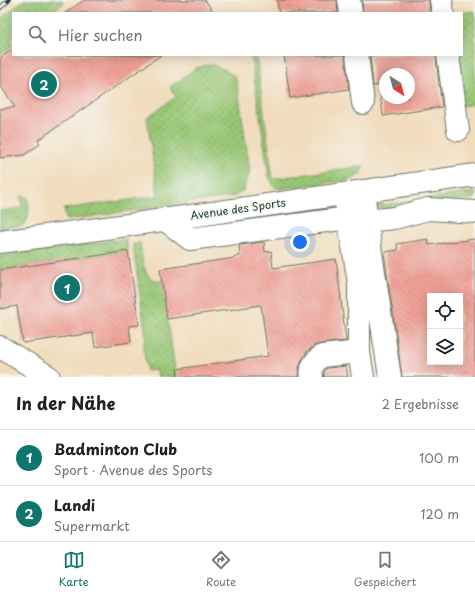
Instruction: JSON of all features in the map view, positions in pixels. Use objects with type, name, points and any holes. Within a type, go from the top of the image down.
[{"type":"street","points":[[349,0],[351,12]]},
{"type":"street","points":[[441,0],[443,12]]},
{"type":"street","points":[[357,56],[363,103]]},
{"type":"street","points":[[448,56],[458,130]]},
{"type":"street","name":"Avenue des Sports","points":[[0,242],[128,225],[262,200],[354,192],[475,175]]},
{"type":"street","points":[[354,192],[358,219],[390,377]]},
{"type":"street","points":[[164,219],[190,239],[358,219],[394,218],[428,209],[475,212]]},
{"type":"street","points":[[358,219],[359,352],[363,377]]},
{"type":"street","points":[[0,347],[49,377]]},
{"type":"street","points":[[312,377],[312,365],[322,356],[359,352]]},
{"type":"green space","points":[[24,0],[62,0],[64,3],[50,12],[12,12],[12,39],[10,40],[12,46],[0,55],[0,20]]},
{"type":"green space","points":[[475,11],[475,104],[462,106],[455,56],[463,56],[463,12]]},
{"type":"green space","points":[[251,56],[256,56],[273,179],[364,166],[358,176],[348,180],[278,189],[274,186],[269,177]]},
{"type":"green space","points":[[211,64],[226,70],[235,77],[250,172],[245,183],[244,190],[235,196],[66,220],[64,209],[158,196],[147,117],[176,97],[170,87],[196,68]]},
{"type":"green space","points":[[475,192],[475,198],[380,211],[375,210],[376,206]]},
{"type":"green space","points":[[25,196],[28,198],[29,209],[28,217],[25,223],[22,226],[0,229],[0,211],[22,208],[21,197]]},
{"type":"green space","points":[[126,239],[128,251],[0,270],[0,256]]},
{"type":"green space","points":[[140,243],[143,262],[147,274],[156,281],[162,281],[176,377],[158,377],[157,370],[147,371],[143,346],[146,337],[133,244]]},
{"type":"building","points":[[84,0],[205,0],[213,12],[66,12]]},
{"type":"building","points":[[277,0],[337,0],[338,12],[279,12]]},
{"type":"building","points":[[362,0],[429,0],[430,12],[363,12]]},
{"type":"building","points":[[12,50],[12,56],[160,56],[38,140],[40,144],[24,155],[0,158],[0,109],[15,107],[0,85],[0,58]]},
{"type":"building","points":[[284,56],[345,56],[349,89],[290,98]]},
{"type":"building","points":[[370,56],[436,56],[442,107],[383,116],[381,104],[415,104],[415,68],[379,68],[379,85],[373,86]]},
{"type":"building","points":[[428,239],[429,245],[475,239],[475,377],[402,377],[384,252],[398,250],[397,244]]},
{"type":"building","points":[[264,242],[265,252],[271,251],[273,268],[336,259],[346,341],[314,346],[307,352],[302,360],[299,368],[299,377],[178,377],[177,369],[268,356],[261,305],[167,319],[160,269],[235,258],[240,256],[239,245]]},
{"type":"building","points":[[128,251],[139,325],[129,326],[131,342],[95,347],[93,333],[23,343],[17,306],[0,309],[0,270]]},
{"type":"building","points":[[346,366],[348,377],[324,377],[324,371],[327,368]]},
{"type":"railway","points":[[0,8],[9,0]]},
{"type":"place","name":"Landi","points":[[44,84]]},
{"type":"place","name":"Badminton Club","points":[[67,288]]}]
